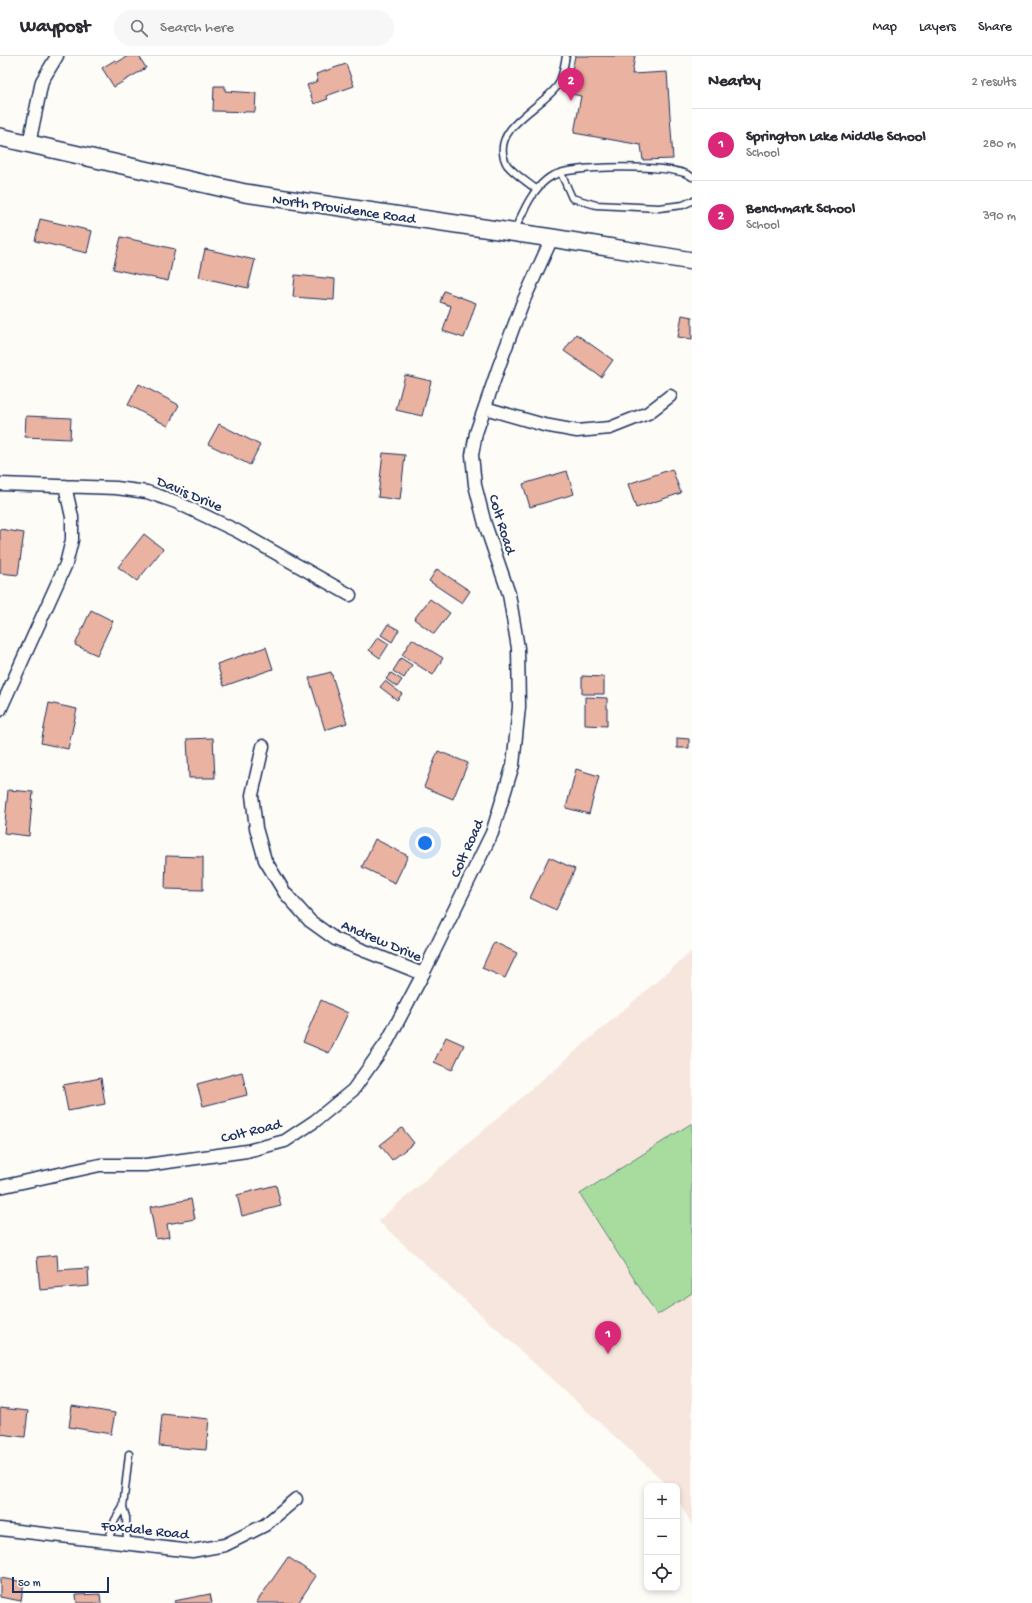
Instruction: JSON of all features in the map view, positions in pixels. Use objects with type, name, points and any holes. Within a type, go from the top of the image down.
[{"type":"main road","name":"North Providence Road","points":[[0,137],[245,193],[513,232],[692,261]]},
{"type":"street","points":[[29,144],[42,81],[57,56]]},
{"type":"street","name":"Colt Road","points":[[0,1187],[100,1165],[154,1164],[247,1151],[284,1141],[315,1121],[353,1090],[387,1042],[423,974],[492,833],[513,765],[519,707],[518,648],[509,594],[485,524],[476,485],[472,455],[476,433],[522,304],[552,238]]},
{"type":"street","points":[[485,408],[544,425],[577,431],[610,428],[648,413],[670,396]]},
{"type":"street","name":"Davis Drive","points":[[0,484],[116,488],[147,492],[176,502],[237,532],[350,595]]},
{"type":"street","points":[[0,710],[66,564],[72,540],[72,517],[65,486]]},
{"type":"street","name":"Andrew Drive","points":[[263,746],[252,795],[256,828],[264,860],[284,893],[310,922],[335,939],[423,974]]},
{"type":"street","name":"Foxdale Road","points":[[0,1529],[192,1551],[225,1545],[264,1525],[296,1500]]},
{"type":"lane","points":[[536,189],[506,165],[503,153],[505,138],[514,126],[529,111],[549,96],[558,85],[566,56]]},
{"type":"lane","points":[[513,232],[532,193],[547,179],[561,173],[574,170],[620,168],[671,170],[692,177]]},
{"type":"lane","points":[[561,173],[572,198],[596,205],[659,208],[684,206],[692,201]]},
{"type":"lane","points":[[108,1541],[115,1520],[122,1508],[126,1477],[129,1467],[129,1454]]},
{"type":"lane","points":[[122,1508],[126,1517],[127,1543]]},
{"type":"shaded area","points":[[692,951],[692,1525],[680,1503],[680,1483],[666,1483],[378,1221]]},
{"type":"green space","points":[[692,1123],[692,1293],[657,1315],[580,1194]]},
{"type":"building","points":[[128,56],[139,56],[146,68],[114,87],[102,68],[115,60],[116,63]]},
{"type":"building","points":[[575,56],[635,56],[632,74],[667,72],[673,159],[643,160],[641,145],[574,133],[581,96],[567,93]]},
{"type":"building","points":[[346,64],[354,86],[326,96],[328,99],[314,104],[307,85],[318,81],[316,74]]},
{"type":"building","points":[[214,86],[225,86],[225,91],[256,93],[255,112],[213,111]]},
{"type":"building","points":[[40,219],[92,231],[87,253],[35,241]]},
{"type":"building","points":[[121,237],[175,249],[168,281],[113,269]]},
{"type":"building","points":[[205,249],[255,260],[248,288],[199,277]]},
{"type":"building","points":[[295,275],[335,279],[334,300],[293,297]]},
{"type":"building","points":[[444,291],[476,303],[464,338],[443,331],[451,306],[440,302]]},
{"type":"building","points":[[682,315],[692,317],[692,339],[678,337]]},
{"type":"building","points":[[576,334],[613,360],[601,377],[564,351]]},
{"type":"building","points":[[405,375],[431,381],[422,416],[396,410]]},
{"type":"building","points":[[139,384],[179,405],[168,426],[128,405]]},
{"type":"building","points":[[26,416],[71,418],[70,439],[25,437]]},
{"type":"building","points":[[219,424],[260,445],[250,465],[208,444]]},
{"type":"building","points":[[383,453],[405,455],[400,500],[378,497]]},
{"type":"building","points":[[672,469],[681,493],[636,508],[628,484]]},
{"type":"building","points":[[567,471],[574,494],[530,507],[523,484]]},
{"type":"building","points":[[0,529],[24,533],[18,575],[0,573]]},
{"type":"building","points":[[144,534],[163,549],[137,581],[118,567]]},
{"type":"building","points":[[437,569],[470,591],[462,603],[429,581]]},
{"type":"building","points":[[430,599],[450,613],[434,634],[414,619]]},
{"type":"building","points":[[91,610],[113,621],[97,655],[75,645]]},
{"type":"building","points":[[388,624],[399,630],[392,642],[381,635]]},
{"type":"building","points":[[378,637],[389,644],[380,658],[369,650]]},
{"type":"building","points":[[412,639],[443,658],[433,675],[402,655]]},
{"type":"building","points":[[266,647],[273,669],[224,686],[217,664]]},
{"type":"building","points":[[401,658],[412,665],[404,678],[393,671]]},
{"type":"building","points":[[331,672],[347,723],[325,730],[309,678]]},
{"type":"building","points":[[391,673],[402,680],[397,687],[386,679]]},
{"type":"building","points":[[582,676],[604,677],[604,694],[582,694]]},
{"type":"building","points":[[385,681],[402,694],[397,700],[380,687]]},
{"type":"building","points":[[585,697],[607,698],[607,726],[585,725]]},
{"type":"building","points":[[49,703],[77,709],[68,749],[41,743]]},
{"type":"building","points":[[213,738],[215,778],[189,778],[187,739]]},
{"type":"building","points":[[677,738],[689,739],[689,748],[677,748]]},
{"type":"building","points":[[438,751],[468,763],[453,799],[424,787]]},
{"type":"building","points":[[576,769],[599,776],[589,814],[566,808]]},
{"type":"building","points":[[8,790],[33,792],[29,836],[4,833]]},
{"type":"building","points":[[375,839],[408,856],[395,883],[362,867]]},
{"type":"building","points":[[166,856],[203,857],[203,890],[165,889]]},
{"type":"building","points":[[549,857],[575,869],[556,910],[530,898]]},
{"type":"building","points":[[494,942],[517,953],[505,978],[482,968]]},
{"type":"building","points":[[321,1000],[348,1013],[329,1053],[303,1042]]},
{"type":"building","points":[[446,1037],[464,1045],[452,1070],[434,1062]]},
{"type":"building","points":[[242,1072],[247,1095],[203,1106],[197,1084]]},
{"type":"building","points":[[101,1078],[105,1104],[68,1111],[63,1085]]},
{"type":"building","points":[[402,1128],[414,1143],[392,1160],[380,1145]]},
{"type":"building","points":[[276,1185],[281,1206],[242,1216],[237,1195]]},
{"type":"building","points":[[191,1199],[195,1219],[167,1224],[169,1237],[156,1239],[150,1207]]},
{"type":"building","points":[[57,1255],[58,1270],[88,1268],[89,1286],[40,1290],[37,1257]]},
{"type":"building","points":[[72,1406],[115,1413],[111,1434],[69,1427]]},
{"type":"building","points":[[0,1408],[28,1411],[25,1437],[0,1434]]},
{"type":"building","points":[[162,1414],[209,1419],[206,1450],[159,1446]]},
{"type":"building","points":[[288,1557],[316,1576],[298,1603],[256,1603]]},
{"type":"building","points":[[0,1578],[24,1582],[21,1601],[0,1597]]},
{"type":"building","points":[[100,1594],[101,1603],[77,1603],[76,1595]]},
{"type":"building","points":[[210,1594],[212,1603],[175,1603],[174,1601]]},
{"type":"place","name":"Benchmark School","points":[[571,101]]},
{"type":"place","name":"Springton Lake Middle School","points":[[608,1354]]}]
